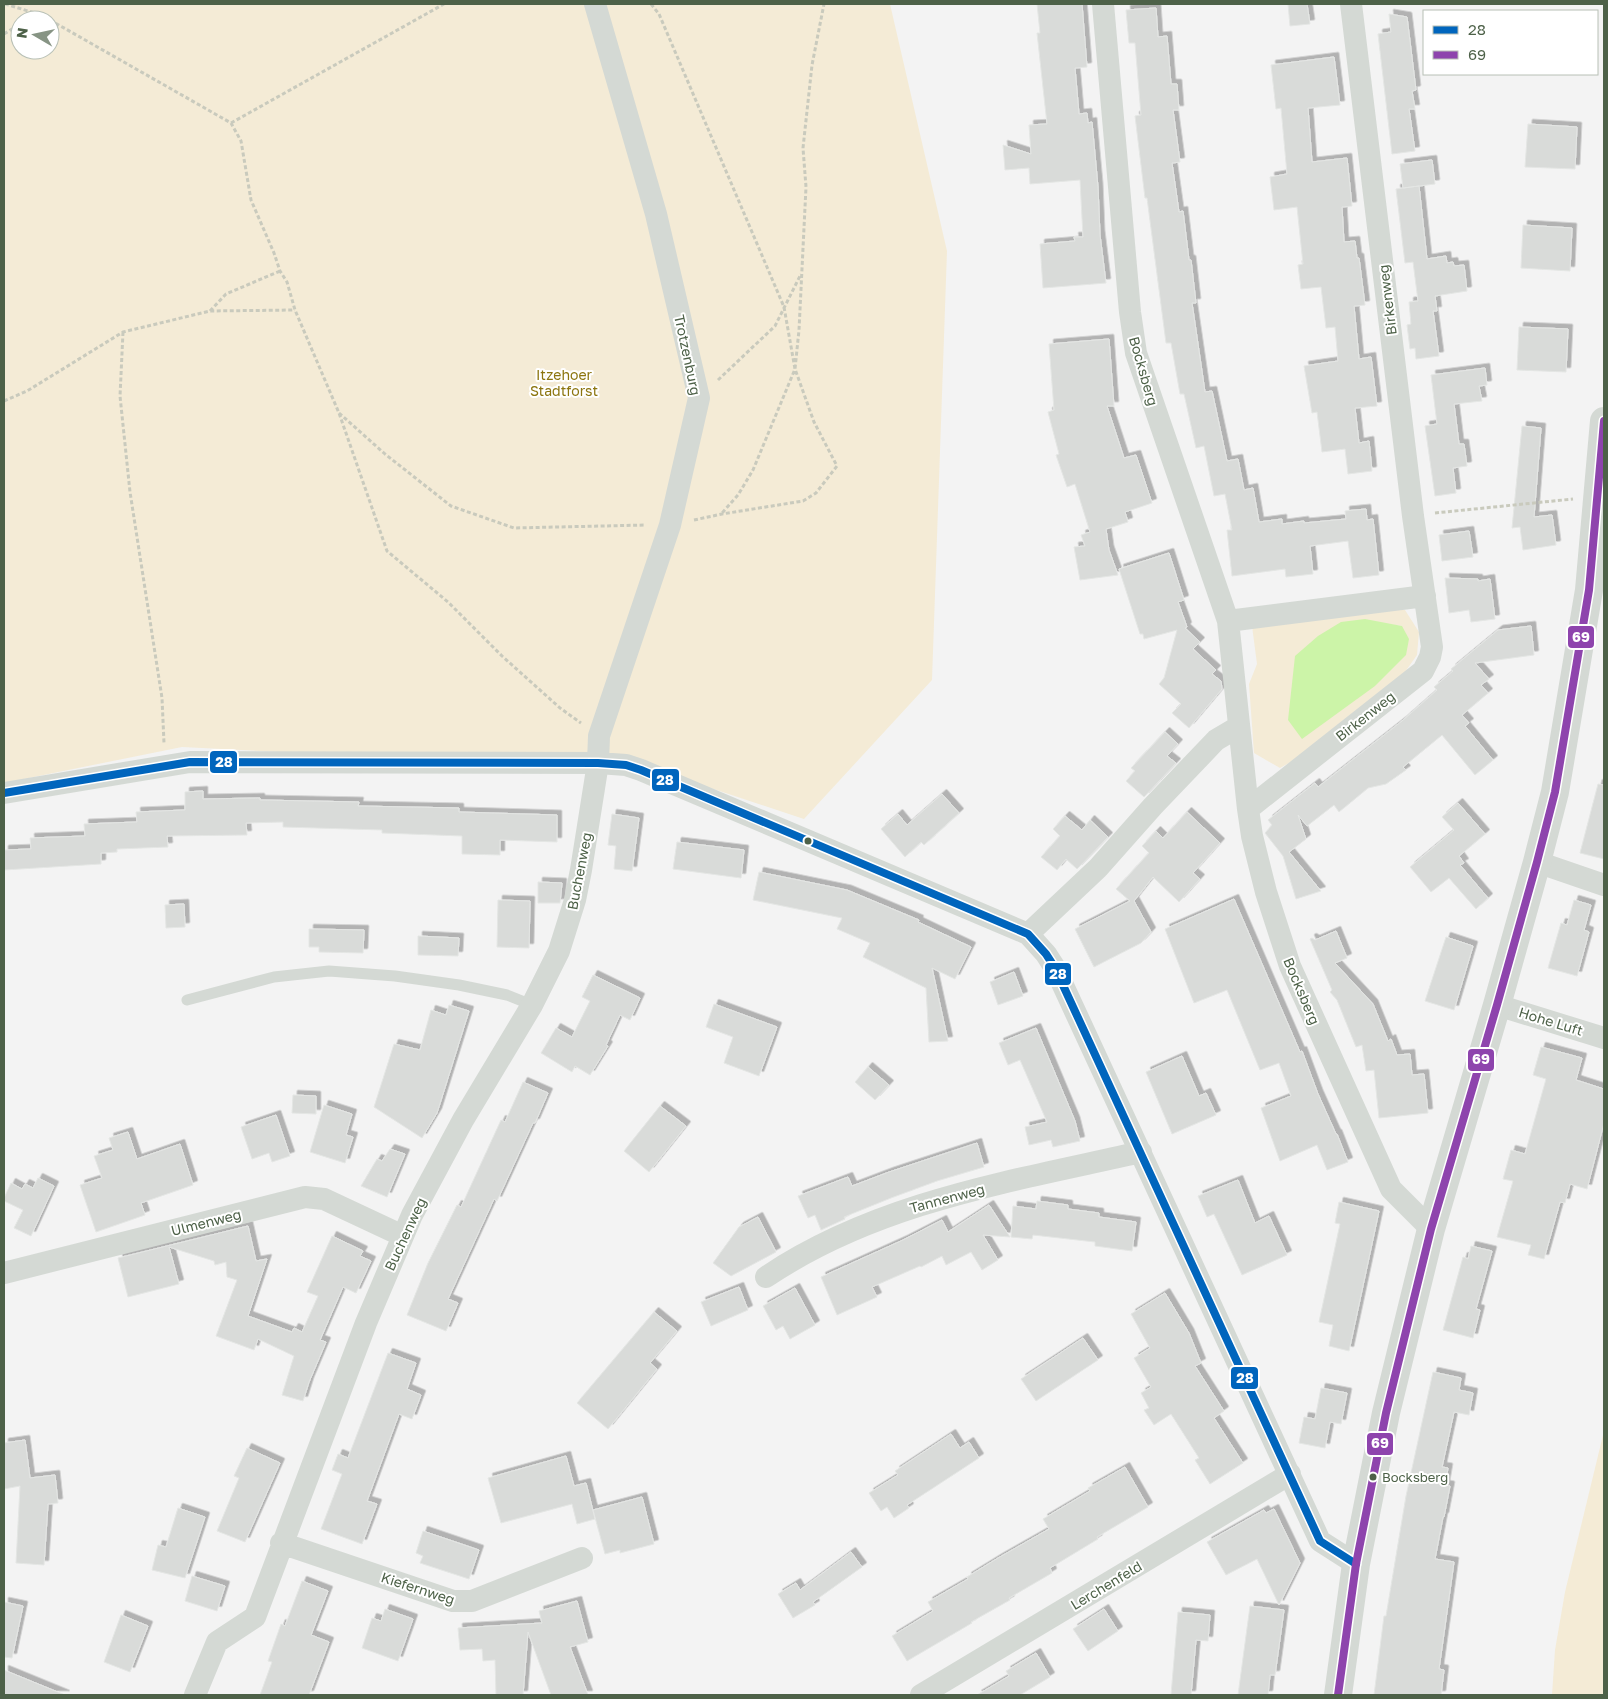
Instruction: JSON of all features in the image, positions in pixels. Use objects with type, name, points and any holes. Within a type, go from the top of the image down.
[{"type":"street","name":"Trotzenburg","points":[[595,4],[656,214],[699,398],[670,525],[599,736],[598,763]]},
{"type":"street","name":"Bocksberg","points":[[1103,4],[1130,312],[1136,353],[1228,621],[1248,809],[1254,844],[1266,892],[1290,966],[1391,1189],[1431,1229]]},
{"type":"street","name":"Birkenweg","points":[[1248,809],[1423,671],[1430,657],[1432,647],[1413,516],[1351,4]]},
{"type":"street","points":[[1338,1695],[1356,1564],[1386,1413],[1431,1229],[1497,1005],[1555,792],[1589,590],[1604,421]]},
{"type":"street","points":[[1228,621],[1425,596]]},
{"type":"street","points":[[1028,934],[1098,868],[1153,806],[1216,740],[1238,727]]},
{"type":"street","points":[[4,793],[190,762],[598,763],[626,766],[640,770],[1028,934],[1046,954],[1055,968],[1320,1541],[1356,1564]]},
{"type":"street","name":"Buchenweg","points":[[195,1695],[217,1642],[255,1617],[366,1323],[403,1236],[437,1167],[532,1006],[559,951],[575,900],[598,763]]},
{"type":"street","points":[[1537,862],[1604,885]]},
{"type":"street","name":"Hohe Luft","points":[[1497,1005],[1604,1038]]},
{"type":"street","name":"Tannenweg","points":[[766,1277],[792,1259],[909,1208],[951,1195],[1141,1152]]},
{"type":"street","name":"Ulmenweg","points":[[4,1273],[305,1197],[324,1199],[403,1236]]},
{"type":"street","name":"Lerchenfeld","points":[[921,1695],[1290,1474]]},
{"type":"street","name":"Kiefernweg","points":[[282,1543],[453,1601],[461,1602],[472,1601],[582,1558]]},
{"type":"lane","points":[[187,1000],[274,978],[329,971],[395,976],[460,985],[507,996],[532,1006]]},
{"type":"path","points":[[5,4],[25,10]]},
{"type":"path","points":[[231,123],[444,4]]},
{"type":"path","points":[[339,414],[450,506],[514,528],[670,525],[722,514],[803,501],[816,493],[836,466],[814,422],[795,369],[784,307],[660,14],[651,4]]},
{"type":"path","points":[[722,514],[738,495],[754,470],[795,369],[799,330],[806,187],[803,148],[812,65],[824,4]]},
{"type":"path","points":[[60,26],[231,123],[241,141],[251,200],[280,271],[287,282],[295,310],[339,414],[388,551],[448,602],[502,656],[560,708],[599,736]]},
{"type":"path","points":[[210,312],[226,294],[280,271]]},
{"type":"path","points":[[699,398],[775,326],[802,271]]},
{"type":"path","points":[[4,401],[27,391],[123,332],[210,312],[295,310]]},
{"type":"path","points":[[123,332],[121,406],[130,492],[162,698],[164,766]]},
{"type":"path","points":[[1413,516],[1554,500],[1598,497]]},
{"type":"green space","name":"Itzehoer Stadtforst","points":[[4,4],[890,4],[947,251],[932,680],[804,819],[626,760],[412,759],[182,747],[4,783]]},
{"type":"green space","points":[[1382,610],[1405,610],[1419,632],[1417,655],[1405,672],[1298,758],[1280,768],[1254,753],[1249,684],[1257,664],[1252,626]],"holes":[[[1388,624],[1402,626],[1375,686]]]},
{"type":"green space","points":[[1604,1431],[1604,1695],[1552,1695],[1555,1650],[1565,1592]]},
{"type":"shaded area","points":[[1365,619],[1402,626],[1409,639],[1406,655],[1375,686],[1302,739],[1288,720],[1295,656],[1318,636],[1341,622]]},
{"type":"building","points":[[1037,4],[1082,4],[1087,67],[1075,68],[1079,114],[1087,113],[1088,123],[1092,122],[1100,235],[1106,283],[1043,288],[1040,244],[1075,241],[1074,237],[1083,237],[1080,180],[1030,184],[1029,168],[1005,170],[1003,145],[1031,154],[1029,125],[1047,124],[1037,33],[1040,33]]},
{"type":"building","points":[[1288,4],[1307,4],[1310,24],[1290,26]]},
{"type":"building","points":[[1156,8],[1158,37],[1167,36],[1171,84],[1177,84],[1179,110],[1173,110],[1180,162],[1172,163],[1179,212],[1183,211],[1189,260],[1191,260],[1196,303],[1192,303],[1205,392],[1212,391],[1227,461],[1238,459],[1244,490],[1253,488],[1259,522],[1282,519],[1282,524],[1346,519],[1345,511],[1366,509],[1367,520],[1373,519],[1379,575],[1353,578],[1348,541],[1310,546],[1313,574],[1286,577],[1285,569],[1232,576],[1227,530],[1232,530],[1225,494],[1214,496],[1204,446],[1196,448],[1184,394],[1180,394],[1171,343],[1166,343],[1147,198],[1145,198],[1135,116],[1141,115],[1135,43],[1129,43],[1126,10]]},
{"type":"building","points":[[1389,14],[1407,17],[1416,90],[1412,91],[1415,109],[1409,109],[1415,151],[1392,154],[1378,34],[1391,32]]},
{"type":"building","points":[[1334,57],[1340,105],[1308,108],[1312,162],[1347,158],[1352,206],[1342,207],[1344,242],[1355,241],[1357,258],[1359,258],[1365,305],[1354,306],[1359,359],[1371,357],[1377,406],[1355,408],[1359,443],[1369,441],[1372,471],[1348,474],[1345,449],[1322,452],[1317,412],[1312,413],[1304,366],[1338,361],[1335,327],[1326,328],[1321,287],[1301,289],[1298,265],[1303,264],[1297,207],[1274,210],[1270,177],[1287,174],[1281,108],[1276,109],[1271,65]]},
{"type":"building","points":[[1528,124],[1577,127],[1575,169],[1525,167]]},
{"type":"building","points":[[1432,160],[1435,184],[1403,188],[1400,164]]},
{"type":"building","points":[[1419,186],[1427,259],[1446,256],[1447,263],[1453,262],[1454,266],[1464,265],[1467,291],[1435,296],[1437,311],[1433,311],[1439,356],[1416,359],[1415,348],[1410,349],[1407,325],[1411,324],[1409,302],[1418,301],[1413,262],[1405,263],[1396,189]]},
{"type":"building","points":[[1523,225],[1572,228],[1570,271],[1521,268]]},
{"type":"building","points":[[1519,327],[1568,329],[1566,372],[1517,370]]},
{"type":"building","points":[[1109,339],[1114,406],[1107,406],[1124,458],[1136,455],[1152,503],[1125,512],[1128,522],[1106,529],[1109,550],[1118,575],[1080,580],[1074,547],[1085,546],[1081,535],[1090,532],[1075,484],[1067,487],[1056,455],[1059,454],[1048,412],[1054,410],[1049,344]]},
{"type":"building","points":[[1485,368],[1487,385],[1479,386],[1482,401],[1454,404],[1459,444],[1464,444],[1467,466],[1453,468],[1456,493],[1435,496],[1425,426],[1437,424],[1431,375]]},
{"type":"building","points":[[1522,426],[1541,428],[1534,517],[1552,515],[1556,545],[1523,550],[1520,527],[1512,528]]},
{"type":"building","points":[[1469,531],[1473,557],[1442,561],[1439,535]]},
{"type":"building","points":[[1169,553],[1184,600],[1178,602],[1187,627],[1185,628],[1200,642],[1193,649],[1216,670],[1212,674],[1221,681],[1222,689],[1189,728],[1172,713],[1181,704],[1159,684],[1164,678],[1177,630],[1144,639],[1143,634],[1140,634],[1119,569]]},
{"type":"building","points":[[1445,578],[1478,579],[1478,581],[1490,579],[1495,619],[1471,622],[1469,610],[1449,613]]},
{"type":"building","points":[[1531,626],[1534,655],[1475,663],[1489,679],[1481,685],[1488,693],[1462,715],[1469,723],[1465,726],[1493,760],[1475,775],[1442,735],[1403,767],[1406,770],[1386,784],[1368,788],[1339,812],[1334,805],[1307,826],[1298,815],[1306,839],[1289,852],[1321,891],[1296,899],[1283,856],[1265,833],[1272,825],[1268,820],[1315,783],[1318,787],[1402,721],[1437,690],[1434,687],[1453,671],[1451,669],[1498,630]]},
{"type":"building","points":[[1165,732],[1178,744],[1167,756],[1176,763],[1144,797],[1126,781],[1135,771],[1131,768]]},
{"type":"building","points":[[1598,784],[1604,785],[1604,859],[1580,853]]},
{"type":"building","points":[[203,791],[203,799],[260,798],[260,800],[359,802],[358,806],[459,808],[459,812],[557,815],[557,842],[500,840],[500,855],[462,854],[462,836],[382,833],[382,830],[283,827],[283,822],[246,823],[247,835],[167,836],[168,847],[117,849],[117,852],[101,853],[101,864],[4,870],[4,850],[31,849],[30,838],[85,836],[84,824],[137,822],[136,812],[185,810],[185,792]]},
{"type":"building","points":[[942,794],[959,813],[924,845],[921,842],[905,857],[881,829],[898,814],[907,825]]},
{"type":"building","points":[[1458,803],[1485,834],[1459,856],[1464,863],[1460,865],[1488,898],[1476,909],[1449,878],[1431,892],[1410,867],[1454,830],[1442,817]]},
{"type":"building","points":[[1187,812],[1220,843],[1193,873],[1200,879],[1179,902],[1153,877],[1134,901],[1151,932],[1141,943],[1094,967],[1075,929],[1130,901],[1116,889],[1149,853],[1142,846],[1156,831],[1163,838]]},
{"type":"building","points":[[612,814],[639,818],[632,871],[614,869],[616,846],[608,845]]},
{"type":"building","points":[[1065,816],[1082,830],[1090,820],[1108,837],[1077,869],[1066,859],[1057,870],[1041,857],[1060,836],[1053,829]]},
{"type":"building","points":[[677,842],[744,850],[741,878],[673,869]]},
{"type":"building","points":[[759,872],[847,890],[919,920],[918,922],[971,947],[955,979],[932,968],[948,1041],[929,1042],[926,988],[863,957],[870,943],[837,929],[842,918],[753,900]]},
{"type":"building","points":[[538,882],[562,883],[560,903],[538,903]]},
{"type":"building","points":[[1234,899],[1300,1052],[1302,1051],[1318,1094],[1348,1162],[1327,1170],[1317,1145],[1280,1161],[1261,1108],[1291,1096],[1279,1063],[1260,1070],[1227,990],[1194,1003],[1165,929]]},
{"type":"building","points":[[498,900],[530,901],[529,948],[497,947]]},
{"type":"building","points":[[1574,900],[1591,905],[1584,930],[1589,932],[1577,976],[1548,968],[1561,923],[1567,925]]},
{"type":"building","points":[[184,904],[185,927],[166,928],[165,905]]},
{"type":"building","points":[[309,929],[364,930],[363,953],[319,952],[319,947],[309,947]]},
{"type":"building","points":[[1336,931],[1347,958],[1335,963],[1373,1004],[1388,1041],[1391,1039],[1397,1055],[1410,1054],[1412,1075],[1424,1074],[1428,1113],[1379,1118],[1374,1070],[1366,1071],[1362,1045],[1356,1047],[1337,1000],[1330,992],[1332,990],[1310,939],[1315,940]]},
{"type":"building","points":[[418,936],[459,938],[458,956],[418,955]]},
{"type":"building","points":[[1446,937],[1473,946],[1454,1010],[1425,1001]]},
{"type":"building","points":[[1014,972],[1023,996],[998,1005],[990,982]]},
{"type":"building","points":[[593,975],[640,998],[630,1020],[620,1015],[606,1045],[608,1046],[590,1075],[575,1066],[572,1072],[541,1053],[556,1028],[572,1037],[590,1001],[582,997]]},
{"type":"building","points":[[714,1004],[777,1027],[759,1076],[724,1063],[733,1037],[706,1027]]},
{"type":"building","points":[[449,1005],[469,1011],[437,1113],[422,1138],[374,1107],[394,1044],[420,1050],[431,1010],[446,1015]]},
{"type":"building","points":[[1036,1028],[1075,1121],[1080,1141],[1053,1147],[1051,1140],[1029,1145],[1025,1127],[1047,1122],[1020,1060],[1008,1065],[999,1043]]},
{"type":"building","points":[[1541,1047],[1582,1058],[1576,1080],[1604,1089],[1604,1123],[1587,1189],[1570,1184],[1565,1203],[1560,1202],[1544,1259],[1528,1255],[1531,1245],[1497,1237],[1513,1181],[1503,1179],[1511,1150],[1525,1154],[1546,1079],[1533,1075]]},
{"type":"building","points":[[1182,1056],[1199,1096],[1206,1093],[1216,1115],[1172,1134],[1146,1072]]},
{"type":"building","points":[[868,1067],[889,1085],[875,1100],[855,1082]]},
{"type":"building","points":[[523,1082],[548,1093],[497,1201],[494,1199],[448,1299],[458,1303],[446,1331],[407,1315],[428,1263],[457,1205],[461,1207],[501,1120],[505,1122]]},
{"type":"building","points":[[293,1095],[316,1096],[316,1114],[292,1113]]},
{"type":"building","points":[[324,1105],[352,1114],[346,1135],[353,1137],[345,1163],[310,1152]]},
{"type":"building","points":[[660,1106],[686,1126],[649,1172],[624,1151]]},
{"type":"building","points":[[276,1115],[290,1156],[272,1162],[269,1153],[252,1159],[241,1127]]},
{"type":"building","points":[[128,1132],[137,1159],[180,1144],[193,1185],[141,1203],[145,1215],[96,1232],[80,1185],[102,1178],[94,1156],[113,1150],[109,1138]]},
{"type":"building","points":[[977,1143],[984,1167],[937,1181],[891,1198],[844,1217],[845,1219],[821,1230],[815,1215],[808,1218],[798,1196],[848,1177],[852,1186]]},
{"type":"building","points":[[390,1149],[405,1154],[387,1197],[361,1186],[377,1159],[382,1161]]},
{"type":"building","points":[[38,1178],[54,1186],[31,1236],[14,1228],[23,1210],[4,1201],[4,1198],[11,1183],[22,1189],[25,1184],[33,1188]]},
{"type":"building","points":[[1238,1180],[1255,1223],[1269,1216],[1287,1255],[1242,1275],[1214,1214],[1207,1217],[1198,1196]]},
{"type":"building","points":[[1037,1201],[1068,1205],[1068,1209],[1099,1213],[1099,1217],[1136,1222],[1132,1251],[1095,1246],[1095,1242],[1033,1235],[1032,1239],[1011,1237],[1013,1206],[1036,1209]]},
{"type":"building","points":[[1339,1202],[1379,1211],[1349,1351],[1329,1346],[1333,1325],[1319,1322],[1340,1224],[1335,1223]]},
{"type":"building","points":[[989,1205],[1010,1237],[983,1235],[998,1260],[982,1270],[971,1252],[946,1265],[942,1256],[921,1267],[872,1287],[877,1297],[837,1315],[821,1277],[942,1220],[948,1232]]},
{"type":"building","points":[[758,1217],[776,1252],[731,1276],[713,1263],[739,1227]]},
{"type":"building","points":[[248,1226],[256,1261],[267,1259],[248,1316],[292,1332],[294,1328],[302,1332],[318,1296],[307,1292],[332,1236],[363,1251],[360,1256],[371,1261],[356,1293],[343,1287],[320,1340],[326,1342],[303,1401],[282,1395],[294,1356],[258,1339],[254,1350],[216,1336],[237,1280],[227,1277],[226,1262],[215,1265],[214,1261],[169,1247],[179,1284],[128,1297],[118,1258]]},
{"type":"building","points":[[1471,1246],[1492,1251],[1476,1309],[1480,1310],[1473,1338],[1443,1330],[1463,1257],[1468,1259]]},
{"type":"building","points":[[739,1287],[748,1310],[711,1326],[701,1302]]},
{"type":"building","points":[[795,1288],[815,1325],[790,1339],[783,1326],[776,1330],[763,1306]]},
{"type":"building","points":[[1165,1293],[1189,1333],[1201,1363],[1195,1366],[1224,1411],[1214,1418],[1243,1463],[1210,1484],[1195,1460],[1199,1458],[1171,1414],[1154,1425],[1144,1410],[1149,1408],[1141,1393],[1151,1387],[1134,1358],[1150,1348],[1131,1314]]},
{"type":"building","points":[[654,1312],[677,1331],[650,1363],[657,1369],[608,1429],[577,1403]]},
{"type":"building","points":[[1083,1338],[1098,1360],[1036,1401],[1021,1379]]},
{"type":"building","points":[[388,1353],[416,1363],[407,1389],[421,1395],[412,1419],[399,1414],[367,1501],[377,1504],[362,1544],[321,1529],[342,1474],[332,1470],[338,1454],[348,1458]]},
{"type":"building","points":[[1433,1372],[1461,1378],[1459,1390],[1473,1393],[1469,1415],[1454,1412],[1442,1467],[1448,1468],[1445,1485],[1450,1486],[1435,1559],[1454,1562],[1439,1669],[1444,1670],[1441,1695],[1374,1695],[1384,1616],[1386,1616],[1406,1496]]},
{"type":"building","points":[[1321,1388],[1347,1393],[1341,1424],[1330,1422],[1325,1448],[1299,1443],[1304,1417],[1315,1419]]},
{"type":"building","points":[[951,1434],[960,1448],[969,1442],[979,1458],[907,1505],[909,1508],[894,1518],[887,1507],[881,1511],[869,1493],[898,1475],[895,1471]]},
{"type":"building","points":[[25,1440],[30,1478],[55,1475],[58,1503],[48,1504],[44,1565],[16,1563],[20,1486],[4,1489],[4,1443]]},
{"type":"building","points":[[247,1448],[280,1463],[245,1542],[217,1531],[239,1478],[234,1476]]},
{"type":"building","points":[[566,1456],[574,1486],[586,1483],[595,1519],[577,1524],[572,1504],[501,1523],[488,1478]]},
{"type":"building","points":[[1125,1467],[1148,1507],[1050,1568],[1052,1573],[1009,1598],[1010,1600],[907,1661],[892,1636],[933,1611],[928,1602],[968,1579],[967,1577],[998,1558],[1049,1529],[1043,1519],[1090,1491],[1088,1488]]},
{"type":"building","points":[[642,1497],[654,1544],[620,1553],[620,1550],[605,1554],[593,1510]]},
{"type":"building","points":[[178,1508],[205,1517],[185,1578],[152,1570],[158,1545],[166,1547]]},
{"type":"building","points":[[1274,1509],[1300,1563],[1279,1605],[1257,1559],[1226,1575],[1207,1542],[1264,1510],[1266,1513]]},
{"type":"building","points":[[423,1531],[479,1550],[469,1579],[420,1563],[423,1556],[416,1553]]},
{"type":"building","points":[[851,1552],[862,1567],[813,1602],[815,1605],[793,1618],[778,1594],[796,1583],[800,1590]]},
{"type":"building","points":[[192,1576],[225,1586],[217,1611],[185,1601]]},
{"type":"building","points":[[302,1581],[328,1591],[311,1635],[329,1642],[309,1695],[260,1695],[272,1662],[268,1661],[281,1624],[285,1626]]},
{"type":"building","points":[[577,1601],[588,1642],[570,1647],[588,1695],[551,1695],[528,1632],[523,1695],[496,1695],[495,1660],[483,1661],[482,1649],[460,1650],[458,1628],[542,1623],[539,1611]]},
{"type":"building","points":[[4,1602],[23,1606],[12,1658],[4,1657]]},
{"type":"building","points":[[1250,1606],[1284,1610],[1275,1675],[1270,1675],[1268,1695],[1238,1695]]},
{"type":"building","points":[[385,1609],[413,1619],[398,1661],[362,1648],[372,1618],[381,1621]]},
{"type":"building","points":[[1104,1609],[1118,1631],[1088,1651],[1073,1629]]},
{"type":"building","points":[[1178,1612],[1210,1615],[1208,1641],[1196,1640],[1191,1695],[1171,1695]]},
{"type":"building","points":[[121,1615],[148,1626],[130,1672],[104,1662]]},
{"type":"building","points":[[1036,1653],[1050,1677],[1020,1695],[977,1695],[1009,1676],[1006,1671]]},
{"type":"building","points":[[4,1670],[65,1695],[4,1695]]},
{"type":"transit line","name":"69","points":[[1338,1695],[1356,1564],[1386,1413],[1431,1229],[1497,1005],[1555,792],[1589,590],[1604,421]]},
{"type":"transit line","name":"28","points":[[4,793],[190,762],[598,763],[626,765],[1028,934],[1046,954],[1055,968],[1320,1541],[1356,1564]]},
{"type":"place","name":"Bocksberg","points":[[1373,1477]]}]
